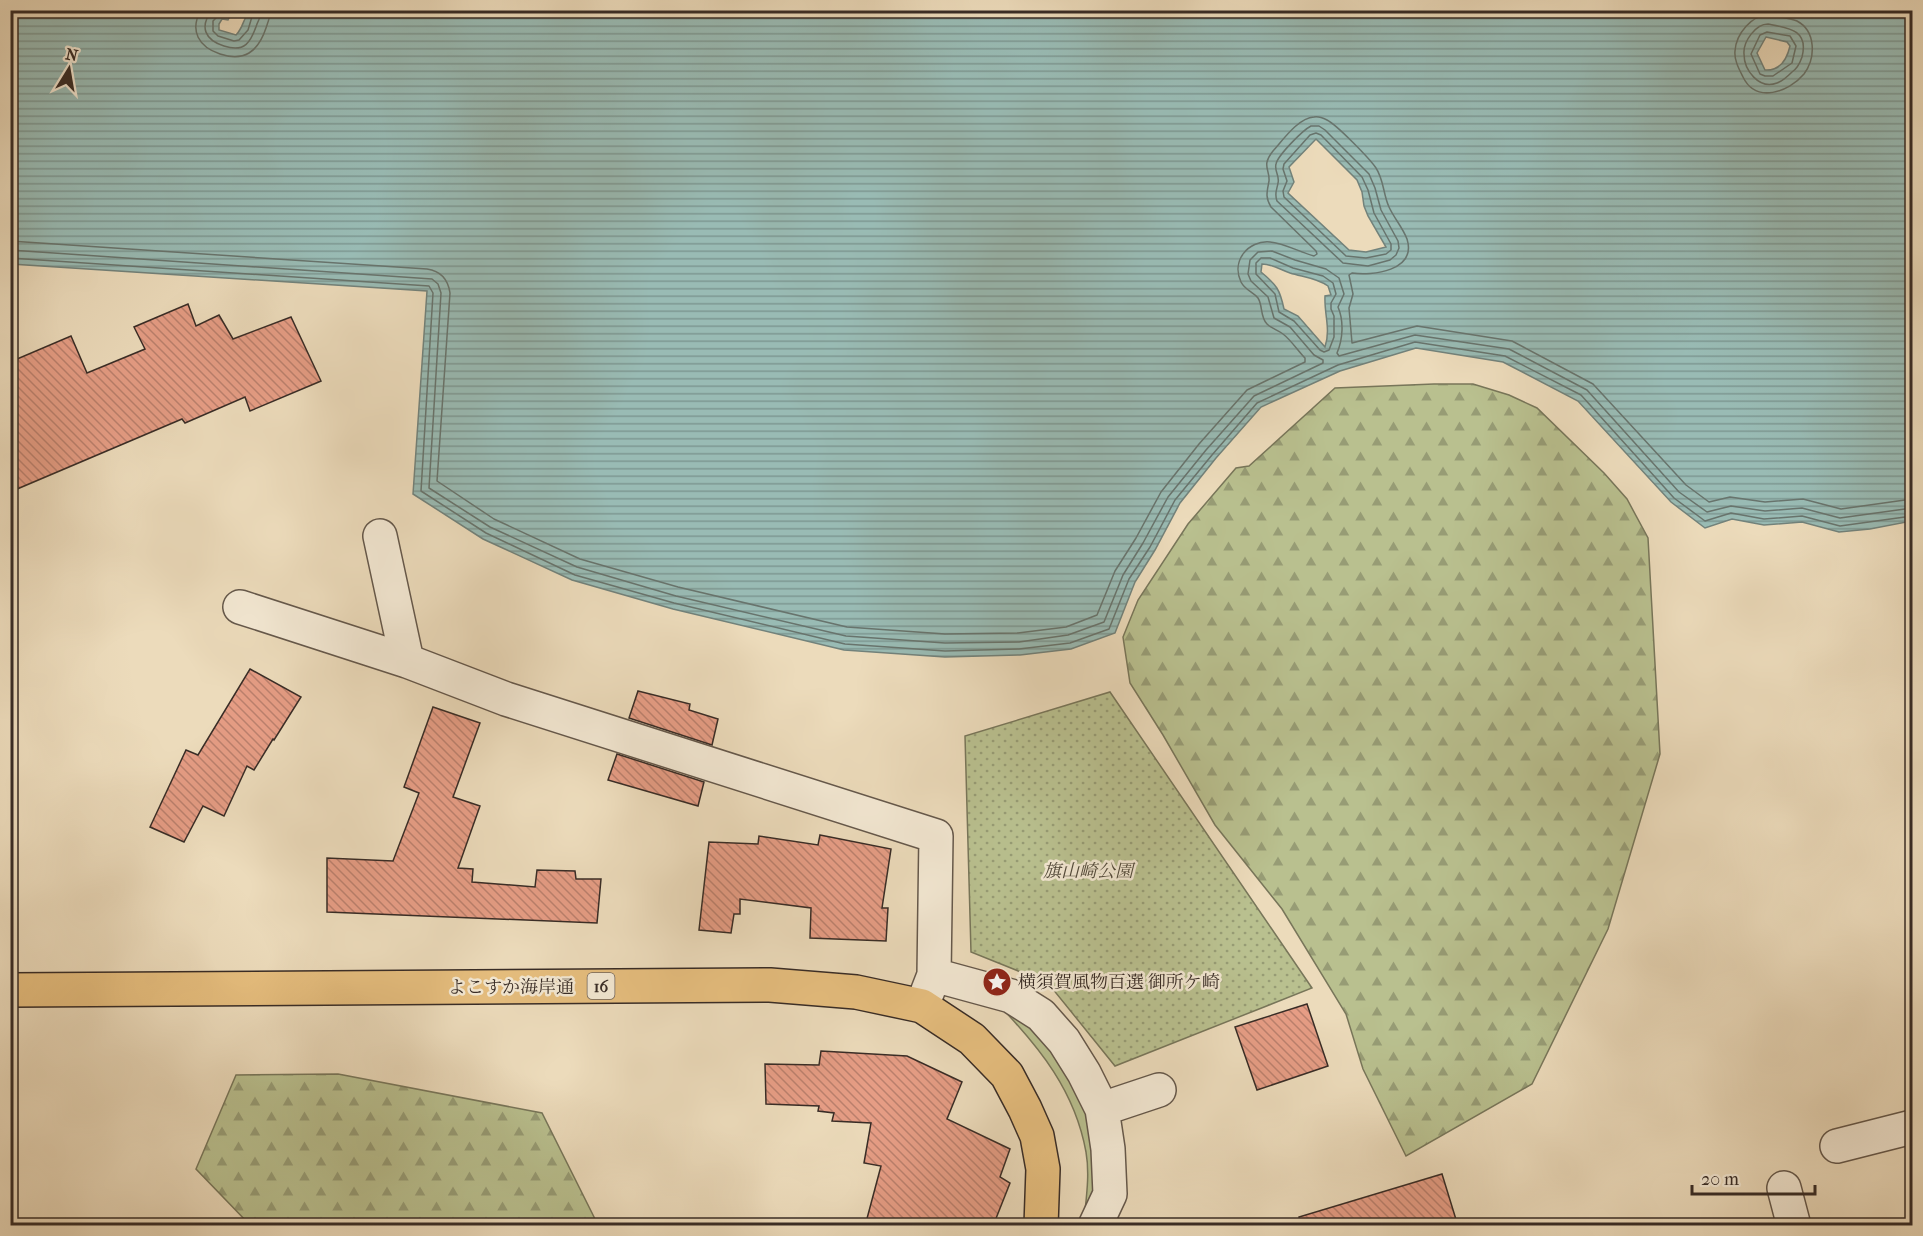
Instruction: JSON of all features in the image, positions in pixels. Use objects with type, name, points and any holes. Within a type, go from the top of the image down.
[{"type":"highway","name":"よこすか海岸通","points":[[10,990],[770,985],[856,992],[922,1006],[972,1039],[1007,1075],[1025,1109],[1036,1137],[1043,1169],[1041,1226]]},
{"type":"street","points":[[380,536],[406,661]]},
{"type":"street","points":[[240,607],[406,661],[506,699],[936,836],[934,975],[922,1006]]},
{"type":"street","points":[[934,975],[1011,996],[1041,1015],[1064,1041],[1084,1073],[1102,1109],[1108,1149],[1110,1194],[1095,1226]]},
{"type":"street","points":[[1102,1109],[1159,1090]]},
{"type":"street","points":[[1837,1146],[1912,1127]]},
{"type":"street","points":[[1784,1188],[1794,1226]]},
{"type":"green space","points":[[1473,384],[1509,395],[1537,408],[1604,473],[1627,499],[1648,538],[1660,754],[1608,929],[1532,1084],[1406,1156],[1363,1069],[1346,1014],[1282,909],[1215,825],[1130,683],[1123,637],[1138,600],[1188,524],[1236,468],[1249,466],[1335,388]]},
{"type":"green space","name":"旗山崎公園","points":[[1110,692],[1312,988],[1115,1066],[1048,983],[971,952],[965,736]]},
{"type":"green space","points":[[998,1004],[1019,1008],[1083,1093],[1101,1172],[1084,1221],[1088,1169],[1081,1130],[1074,1109],[1054,1072],[1041,1054]]},
{"type":"green space","points":[[338,1074],[542,1113],[598,1225],[250,1225],[196,1169],[236,1075]]},
{"type":"water","points":[[251,10],[1912,11],[1912,521],[1839,532],[1802,522],[1764,525],[1732,519],[1705,528],[1671,502],[1578,401],[1503,362],[1416,348],[1340,371],[1261,407],[1180,503],[1135,582],[1115,633],[1071,649],[1020,655],[945,657],[844,650],[673,609],[572,580],[483,539],[413,494],[427,291],[11,264],[11,11],[229,11],[231,14],[228,20],[222,19],[219,30],[236,35]],"holes":[[[1766,37],[1787,42],[1790,46],[1782,63],[1770,70],[1765,70],[1757,53]],[[1316,139],[1357,180],[1368,216],[1386,247],[1366,252],[1349,250],[1288,193],[1294,182],[1289,167]],[[1262,264],[1269,265],[1315,279],[1328,286],[1331,295],[1325,296],[1327,328],[1325,347],[1298,316],[1284,309],[1277,288],[1261,272]]]},
{"type":"building","points":[[188,304],[196,326],[219,315],[233,339],[291,317],[321,381],[250,411],[245,397],[185,423],[182,419],[10,492],[10,362],[71,336],[87,373],[145,349],[134,327]]},
{"type":"building","points":[[250,669],[301,697],[274,740],[254,770],[247,766],[224,816],[203,806],[184,842],[150,827],[186,750],[198,755]]},
{"type":"building","points":[[638,691],[690,704],[689,710],[718,719],[712,745],[629,718]]},
{"type":"building","points":[[433,707],[480,723],[453,797],[480,806],[458,868],[473,869],[472,882],[535,887],[537,870],[575,871],[576,879],[601,879],[597,923],[327,912],[327,858],[393,861],[419,793],[404,787]]},
{"type":"building","points":[[617,754],[704,782],[698,806],[608,780]]},
{"type":"building","points":[[820,835],[891,849],[882,908],[888,908],[886,941],[810,938],[811,908],[740,899],[740,914],[734,914],[731,933],[699,930],[709,842],[758,844],[759,836],[818,845]]},
{"type":"building","points":[[1307,1004],[1328,1066],[1257,1090],[1235,1027]]},
{"type":"building","points":[[821,1051],[907,1056],[962,1082],[947,1119],[1010,1149],[1000,1177],[1010,1183],[993,1226],[865,1226],[881,1166],[864,1163],[871,1123],[832,1121],[834,1113],[818,1111],[819,1106],[766,1104],[765,1064],[819,1065]]},
{"type":"building","points":[[1442,1174],[1458,1226],[1301,1226],[1299,1217]]},
{"type":"place","name":"横須賀風物百選 御所ケ崎","points":[[997,982]]}]
